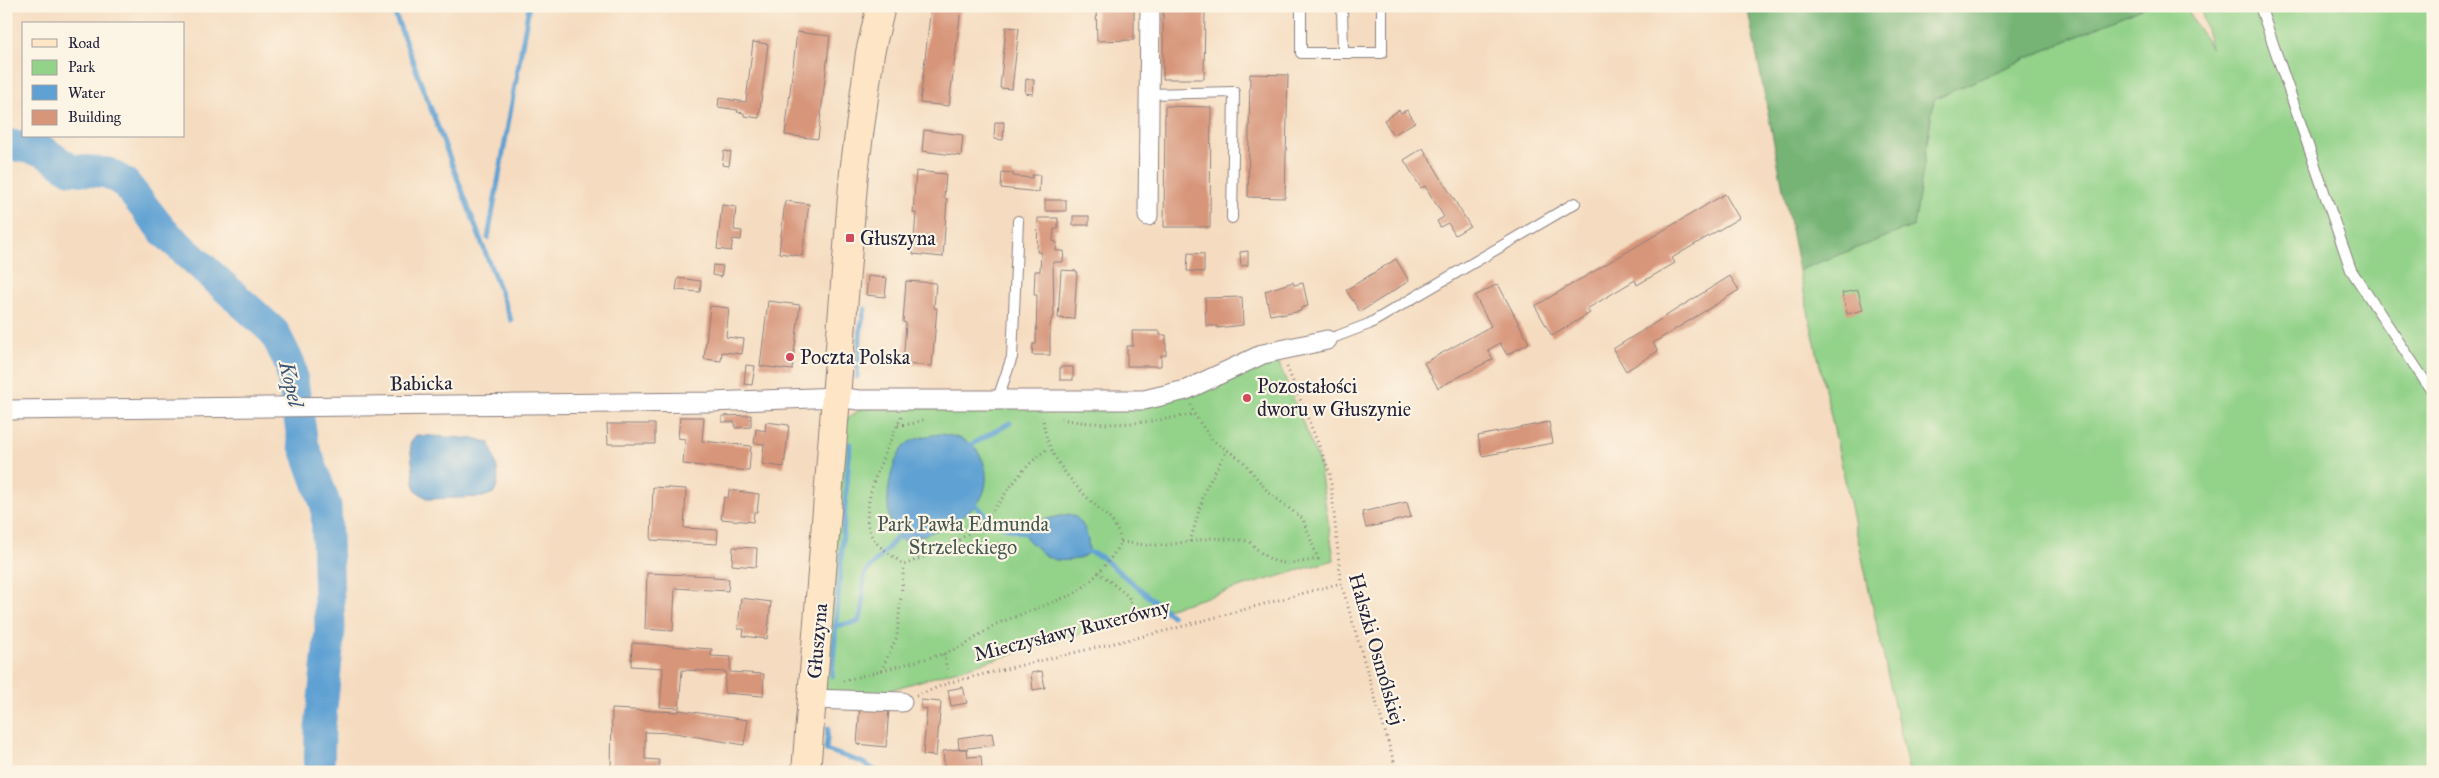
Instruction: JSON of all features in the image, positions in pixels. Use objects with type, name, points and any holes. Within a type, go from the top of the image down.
[{"type":"street","name":"Głuszyna","points":[[805,770],[860,124],[870,53],[881,6]]},
{"type":"street","points":[[1148,216],[1150,6]]},
{"type":"street","points":[[837,397],[859,400],[997,402],[1043,409],[1144,400],[1186,390],[1263,354],[1327,340]]},
{"type":"street","name":"Babicka","points":[[6,410],[711,402],[837,397]]},
{"type":"street","points":[[812,695],[902,702]]},
{"type":"lane","points":[[1301,6],[1301,53],[1382,53],[1382,6]]},
{"type":"lane","points":[[1342,6],[1343,53]]},
{"type":"lane","points":[[2260,6],[2351,270],[2433,393]]},
{"type":"lane","points":[[1149,94],[1234,92],[1232,218]]},
{"type":"lane","points":[[1327,340],[1369,324],[1574,203]]},
{"type":"lane","points":[[997,402],[1012,356],[1018,221]]},
{"type":"path","name":"Halszki Osmólskiej","points":[[1281,350],[1330,473],[1341,583],[1397,772]]},
{"type":"path","points":[[1121,542],[1144,545],[1190,542],[1212,538],[1249,542],[1263,556],[1286,565],[1318,559],[1303,519],[1269,493],[1242,460],[1212,440],[1194,414],[1186,390]]},
{"type":"path","points":[[904,565],[880,545],[870,532],[868,505],[873,482],[908,400]]},
{"type":"path","points":[[812,695],[882,670],[943,654],[965,645],[996,624],[1074,594],[1085,586],[1112,555],[1121,542],[1118,530],[1112,520],[1064,472],[1049,448],[1044,430],[1043,409],[1099,425],[1153,422],[1194,414]]},
{"type":"path","points":[[904,565],[950,544],[974,529],[1032,460],[1049,448]]},
{"type":"path","points":[[1190,542],[1205,490],[1228,450]]},
{"type":"path","points":[[882,670],[896,636],[904,565]]},
{"type":"path","points":[[1098,572],[1128,596],[1137,616]]},
{"type":"path","name":"Mieczysławy Ruxerówny","points":[[902,702],[951,682],[1165,631],[1341,583]]},
{"type":"path","points":[[943,654],[948,671]]},
{"type":"green space","points":[[1747,6],[2146,6],[1934,99],[1914,226],[1799,270]]},
{"type":"green space","points":[[2146,6],[2184,6],[2211,48],[2200,6],[2433,6],[2433,772],[1909,772],[1799,270],[1914,226],[1934,99]]},
{"type":"green space","name":"Park Pawła Edmunda Strzeleckiego","points":[[1278,361],[1319,463],[1334,560],[869,696],[821,696],[847,419],[863,407],[1144,406]]},
{"type":"water","points":[[941,434],[963,440],[976,450],[981,457],[986,474],[984,491],[975,506],[959,519],[922,536],[903,541],[895,533],[890,522],[888,508],[888,492],[895,463],[901,451],[908,443],[920,438]]},
{"type":"water","points":[[416,435],[477,439],[490,443],[498,475],[497,487],[494,493],[483,497],[428,499],[415,490],[410,443]]},
{"type":"water","points":[[1069,514],[1082,524],[1087,534],[1089,552],[1083,556],[1074,560],[1056,560],[1046,556],[1026,538],[1025,533],[1043,520]]},
{"type":"building","points":[[931,6],[961,8],[949,106],[920,103]]},
{"type":"building","points":[[1096,6],[1134,6],[1134,40],[1097,41]]},
{"type":"building","points":[[1163,6],[1205,6],[1204,79],[1163,79]]},
{"type":"building","points":[[1006,27],[1019,28],[1012,89],[1000,88]]},
{"type":"building","points":[[797,32],[830,36],[818,139],[785,135]]},
{"type":"building","points":[[753,42],[768,44],[759,118],[744,116],[744,113],[737,112],[738,110],[718,107],[719,98],[746,102]]},
{"type":"building","points":[[1250,74],[1288,75],[1285,198],[1248,197]]},
{"type":"building","points":[[1026,79],[1034,80],[1033,94],[1025,93]]},
{"type":"building","points":[[1165,106],[1211,107],[1210,227],[1164,227]]},
{"type":"building","points":[[1399,110],[1401,113],[1407,110],[1415,122],[1393,135],[1384,120]]},
{"type":"building","points":[[995,122],[1004,122],[1003,140],[994,139]]},
{"type":"building","points":[[924,130],[963,135],[961,156],[922,151]]},
{"type":"building","points":[[1423,148],[1470,226],[1455,235],[1448,223],[1440,227],[1437,221],[1444,217],[1425,186],[1421,188],[1404,160]]},
{"type":"building","points":[[724,151],[731,152],[729,166],[722,165]]},
{"type":"building","points":[[916,171],[946,174],[944,198],[947,199],[943,257],[913,254],[916,213],[913,213]]},
{"type":"building","points":[[1002,172],[1013,173],[1013,176],[1032,178],[1032,175],[1040,175],[1039,192],[1001,188]]},
{"type":"building","points":[[1725,194],[1739,218],[1672,258],[1675,263],[1637,285],[1635,280],[1587,309],[1590,313],[1552,336],[1535,306]]},
{"type":"building","points":[[1045,200],[1066,200],[1066,211],[1045,211]]},
{"type":"building","points":[[785,201],[809,204],[802,256],[779,253]]},
{"type":"building","points":[[722,205],[736,207],[734,230],[742,231],[741,240],[733,239],[731,251],[717,249]]},
{"type":"building","points":[[1073,216],[1089,216],[1089,225],[1073,225]]},
{"type":"building","points":[[1038,218],[1058,218],[1058,229],[1054,229],[1053,241],[1057,242],[1056,251],[1064,251],[1063,262],[1053,262],[1054,317],[1052,317],[1050,327],[1050,355],[1032,355],[1033,344],[1036,344],[1037,295],[1034,295],[1035,271],[1040,271],[1041,252],[1037,252]]},
{"type":"building","points":[[1248,251],[1248,265],[1241,266],[1240,252]]},
{"type":"building","points":[[1188,253],[1204,254],[1204,272],[1187,271]]},
{"type":"building","points":[[1396,259],[1409,281],[1360,312],[1346,290]]},
{"type":"building","points":[[713,265],[723,266],[721,277],[712,275]]},
{"type":"building","points":[[1061,270],[1077,271],[1074,319],[1058,318]]},
{"type":"building","points":[[868,276],[887,278],[885,297],[866,295]]},
{"type":"building","points":[[1730,276],[1739,290],[1653,343],[1658,351],[1626,371],[1613,349]]},
{"type":"building","points":[[678,278],[701,281],[700,292],[676,290]]},
{"type":"building","points":[[906,281],[936,283],[934,308],[937,308],[932,366],[903,364],[906,323],[903,322]]},
{"type":"building","points":[[1293,282],[1294,285],[1303,283],[1308,306],[1301,308],[1301,311],[1270,315],[1265,291]]},
{"type":"building","points":[[1498,284],[1529,343],[1507,355],[1500,343],[1488,350],[1493,359],[1438,388],[1424,363],[1491,326],[1475,296]]},
{"type":"building","points":[[1858,290],[1863,310],[1847,314],[1842,293]]},
{"type":"building","points":[[1242,297],[1243,325],[1217,328],[1217,326],[1206,326],[1205,298]]},
{"type":"building","points":[[768,301],[800,305],[792,370],[760,366]]},
{"type":"building","points":[[710,306],[729,308],[726,337],[744,339],[742,354],[722,352],[721,361],[704,359]]},
{"type":"building","points":[[1132,331],[1160,331],[1160,335],[1166,335],[1166,355],[1161,355],[1161,366],[1127,366],[1127,346],[1133,346]]},
{"type":"building","points":[[746,365],[755,366],[752,385],[744,384]]},
{"type":"building","points":[[1060,367],[1073,367],[1073,380],[1060,380]]},
{"type":"building","points":[[751,415],[751,427],[735,428],[735,422],[722,422],[722,416]]},
{"type":"building","points":[[680,417],[704,417],[702,441],[751,446],[749,471],[683,464],[685,439],[678,438]]},
{"type":"building","points":[[766,422],[789,425],[784,467],[762,464],[764,444],[754,443],[756,429],[765,431]]},
{"type":"building","points":[[1549,422],[1553,443],[1482,456],[1478,436]]},
{"type":"building","points":[[607,424],[655,424],[655,444],[608,444]]},
{"type":"building","points":[[653,487],[686,489],[684,528],[718,530],[717,544],[651,540]]},
{"type":"building","points":[[729,490],[759,494],[757,512],[754,512],[753,522],[721,519],[724,497],[728,498]]},
{"type":"building","points":[[1407,502],[1411,517],[1366,528],[1362,512]]},
{"type":"building","points":[[733,547],[757,548],[756,567],[732,565]]},
{"type":"building","points":[[647,573],[714,576],[713,578],[729,579],[728,591],[675,588],[673,631],[645,629]]},
{"type":"building","points":[[741,598],[771,602],[767,639],[743,636],[744,629],[738,629]]},
{"type":"building","points":[[632,643],[712,649],[711,656],[731,657],[730,672],[764,674],[763,696],[724,693],[726,672],[682,670],[679,708],[660,707],[663,668],[631,666]]},
{"type":"building","points":[[1042,671],[1045,688],[1033,690],[1031,673]]},
{"type":"building","points":[[963,687],[967,703],[951,706],[948,690]]},
{"type":"building","points":[[921,700],[941,702],[936,756],[923,755],[927,709],[921,708]]},
{"type":"building","points":[[860,706],[889,709],[886,747],[857,744]]},
{"type":"building","points":[[612,709],[678,712],[679,710],[748,720],[744,745],[675,733],[645,732],[645,759],[659,760],[659,772],[611,772]]},
{"type":"building","points":[[992,733],[994,745],[959,749],[958,738]]},
{"type":"building","points":[[967,749],[968,757],[981,756],[982,768],[945,771],[943,751]]},
{"type":"waterway","points":[[392,6],[511,320]]},
{"type":"waterway","points":[[488,238],[529,6]]},
{"type":"waterway","name":"Kopel","points":[[6,144],[43,151],[70,169],[108,173],[125,183],[163,231],[274,332],[290,364],[303,443],[326,506],[330,630],[320,728],[319,772]]},
{"type":"waterway","points":[[857,377],[861,326],[865,309]]},
{"type":"waterway","points":[[972,444],[1010,423]]},
{"type":"waterway","points":[[832,676],[850,444]]},
{"type":"waterway","points":[[976,505],[995,523],[1031,535]]},
{"type":"waterway","points":[[835,626],[858,622],[862,610],[863,584],[866,572],[897,538]]},
{"type":"waterway","points":[[1083,550],[1100,556],[1172,616]]},
{"type":"waterway","points":[[828,728],[826,750],[861,762],[878,772]]},
{"type":"place","name":"Głuszyna","points":[[850,238]]},
{"type":"place","name":"Poczta Polska","points":[[790,357]]},
{"type":"place","name":"Pozostałości dworu w Głuszynie","points":[[1247,398]]}]
